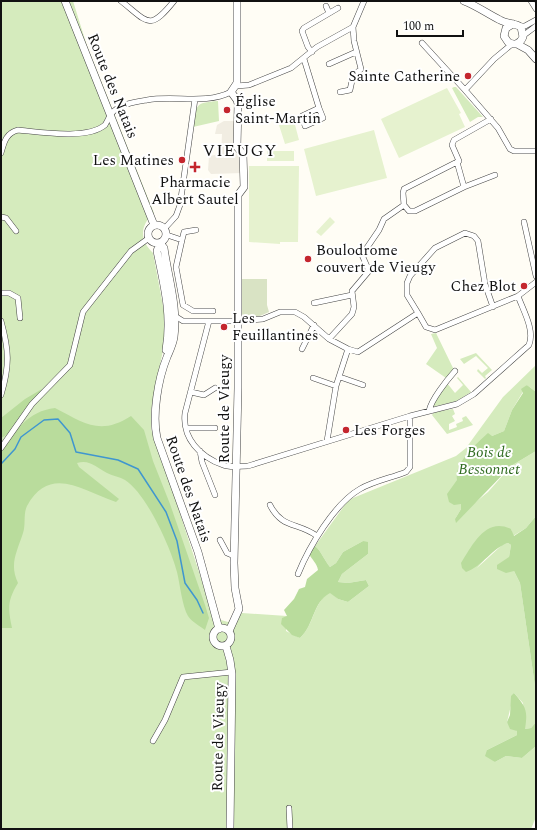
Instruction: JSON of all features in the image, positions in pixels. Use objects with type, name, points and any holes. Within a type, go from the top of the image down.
[{"type":"street","name":"Route des Natais","points":[[66,1],[154,225]]},
{"type":"street","points":[[121,1],[141,18],[148,21],[160,17],[174,1]]},
{"type":"street","name":"Route de Vieugy","points":[[230,829],[232,672],[226,646],[232,640],[229,631],[239,612],[235,588],[234,556],[237,466],[238,195],[244,187],[244,154],[237,147],[237,100],[233,89],[238,70],[237,1]]},
{"type":"street","points":[[340,92],[348,92],[350,90],[354,76],[361,69],[356,52],[353,27],[364,1]]},
{"type":"street","points":[[464,1],[500,20],[516,25],[525,26],[536,20]]},
{"type":"street","points":[[531,1],[536,9]]},
{"type":"street","points":[[326,6],[329,13]]},
{"type":"street","points":[[312,52],[308,47],[302,31],[304,28],[338,8]]},
{"type":"street","points":[[494,59],[505,39],[505,30],[500,20]]},
{"type":"street","points":[[505,30],[508,26],[516,25],[522,30],[528,50],[536,59]]},
{"type":"street","points":[[465,90],[494,59],[536,26]]},
{"type":"street","points":[[1,153],[4,141],[12,131],[18,130],[76,134],[87,132],[104,125],[111,115],[121,107],[147,100],[165,98],[213,98],[233,89],[249,85],[291,68],[312,52],[353,27]]},
{"type":"street","points":[[505,39],[528,50]]},
{"type":"street","points":[[422,43],[491,119],[510,149],[514,151],[536,151]]},
{"type":"street","points":[[330,64],[356,52]]},
{"type":"street","points":[[304,59],[319,108]]},
{"type":"street","points":[[182,240],[166,232],[160,225],[154,225],[149,229],[149,238],[153,243],[160,243],[166,239],[166,232],[176,216],[180,205],[195,99]]},
{"type":"street","points":[[464,187],[457,162],[459,161],[452,145],[454,140],[491,119]]},
{"type":"street","points":[[457,162],[406,188],[403,193],[404,205],[410,211],[415,211],[464,187],[495,175]]},
{"type":"street","points":[[329,339],[352,314],[354,307],[352,295],[353,289],[369,271],[362,258],[363,254],[379,230],[384,219],[404,205]]},
{"type":"street","points":[[1,217],[6,218],[16,231]]},
{"type":"street","points":[[524,222],[536,276]]},
{"type":"street","points":[[196,230],[184,232],[176,267],[183,305],[193,311],[213,311]]},
{"type":"street","points":[[493,307],[485,284],[478,241],[474,236],[465,233],[435,248],[410,276],[407,284],[407,295],[418,314],[426,327],[435,330],[493,307],[518,296],[536,284]]},
{"type":"street","points":[[1,448],[32,404],[70,365],[83,312],[131,251],[149,238]]},
{"type":"street","name":"Route des Natais","points":[[160,243],[157,251],[168,303],[170,323],[167,357]]},
{"type":"street","name":"Route des Natais","points":[[160,243],[164,248],[175,316],[174,338],[167,357],[157,396],[154,426],[198,552],[219,629]]},
{"type":"street","points":[[1,294],[9,293],[18,298],[20,318]]},
{"type":"street","points":[[314,303],[352,295]]},
{"type":"street","points":[[209,321],[185,413],[186,428],[191,443],[200,451],[222,465],[237,466],[256,464],[410,416],[457,404],[470,398],[529,345],[532,338],[531,330],[518,296]]},
{"type":"street","points":[[168,303],[175,316],[186,321],[263,319],[280,312],[290,311],[299,314],[329,339],[356,352],[363,350],[418,314]]},
{"type":"street","points":[[1,321],[9,355],[7,376],[1,395]]},
{"type":"street","points":[[174,338],[179,326],[186,321]]},
{"type":"street","points":[[302,349],[314,325]]},
{"type":"street","points":[[327,441],[336,386],[348,349]]},
{"type":"street","points":[[429,411],[430,405],[446,381],[455,371]]},
{"type":"street","points":[[340,377],[363,385]]},
{"type":"street","points":[[313,378],[336,386]]},
{"type":"street","points":[[190,392],[204,395],[215,388]]},
{"type":"street","points":[[298,574],[305,556],[317,536],[348,497],[362,488],[406,472],[410,467],[410,416]]},
{"type":"street","points":[[186,428],[215,428]]},
{"type":"street","points":[[200,451],[202,462],[215,495]]},
{"type":"street","points":[[270,506],[280,520],[309,530],[317,536]]},
{"type":"street","points":[[220,540],[227,553],[234,556]]},
{"type":"street","points":[[226,646],[219,646],[214,642],[214,634],[219,629],[223,628],[229,631]]},
{"type":"street","points":[[153,740],[168,714],[183,677],[232,672]]},
{"type":"street","points":[[289,808],[290,829]]},
{"type":"green space","points":[[1,1],[73,1],[87,46],[154,213],[146,222],[143,238],[148,248],[153,253],[164,311],[166,335],[151,410],[151,429],[214,618],[228,622],[242,613],[287,616],[286,631],[300,638],[308,627],[320,602],[330,592],[338,599],[348,602],[369,586],[366,580],[348,583],[338,582],[342,574],[368,554],[363,541],[343,552],[336,563],[330,567],[315,546],[347,502],[353,498],[456,456],[466,448],[503,397],[536,365],[536,392],[527,385],[512,410],[504,431],[492,436],[457,480],[456,504],[461,503],[461,509],[455,519],[488,492],[511,466],[536,451],[536,516],[526,528],[513,536],[511,529],[477,568],[502,545],[508,543],[511,545],[509,557],[511,571],[514,571],[520,583],[536,693],[536,722],[531,728],[525,729],[523,703],[514,693],[507,722],[517,731],[517,735],[487,750],[495,762],[506,756],[522,758],[536,746],[536,817],[531,829],[1,829]]},
{"type":"green space","points":[[456,87],[483,117],[478,117],[470,122],[452,88]]},
{"type":"green space","points":[[447,88],[461,113],[459,114],[465,127],[399,158],[381,119]]},
{"type":"green space","points":[[218,101],[219,121],[193,127],[196,109],[198,106],[205,103]]},
{"type":"green space","points":[[294,121],[299,140],[285,144],[279,125]]},
{"type":"green space","points":[[374,130],[387,178],[316,196],[304,149]]},
{"type":"green space","points":[[267,151],[294,151],[294,161],[267,161]]},
{"type":"green space","points":[[249,166],[299,166],[298,242],[280,242],[280,244],[249,242]]},
{"type":"green space","points":[[330,217],[335,222],[321,236],[316,232]]},
{"type":"green space","points":[[242,279],[267,279],[267,305],[269,312],[260,316],[244,317],[242,314]]},
{"type":"green space","points":[[436,333],[454,370],[446,378],[426,364],[437,348],[431,334]]},
{"type":"green space","points":[[476,353],[492,370],[485,376],[485,379],[477,371],[478,369],[482,373],[488,368],[476,356],[464,364],[460,359]]},
{"type":"green space","points":[[458,377],[471,392],[457,401],[432,407],[447,383],[455,393],[463,385],[457,378]]},
{"type":"green space","name":"Bois de Bessonnet","points":[[527,385],[536,392],[536,451],[511,466],[456,523],[455,519],[461,509],[461,504],[454,505],[449,502],[447,494],[457,480],[457,474],[462,461],[488,433],[492,436],[504,431],[512,410],[523,393],[521,389]]},
{"type":"green space","points":[[42,389],[30,410],[20,423],[1,438],[1,418],[25,399]]},
{"type":"green space","points":[[55,408],[84,422],[101,426],[120,422],[131,416],[144,430],[153,461],[170,504],[209,618],[205,630],[192,620],[186,612],[177,572],[169,549],[157,522],[141,496],[125,480],[86,462],[77,463],[79,467],[119,499],[116,502],[79,487],[57,483],[46,486],[36,493],[27,506],[24,530],[16,552],[14,570],[18,583],[9,605],[12,628],[1,628],[1,451],[23,423],[37,413]]},
{"type":"green space","points":[[453,409],[455,414],[452,416],[455,421],[449,424],[449,430],[457,427],[456,424],[463,421],[462,418],[466,416],[473,425],[447,434],[432,415],[434,412]]},
{"type":"green space","name":"Bois de Bessonnet","points":[[536,516],[536,693],[520,583],[514,571],[506,573],[497,569],[497,565],[509,557],[511,545],[508,543],[502,545],[477,566],[466,572],[462,568],[461,563],[470,548],[487,529],[502,526],[511,529],[514,536],[526,528]]},
{"type":"green space","points":[[363,541],[368,542],[368,554],[342,574],[338,582],[348,583],[366,580],[369,586],[348,602],[338,599],[330,593],[320,602],[305,632],[300,638],[292,635],[281,624],[282,618],[287,616],[284,610],[294,599],[299,589],[305,587],[307,579],[318,570],[316,563],[309,554],[315,546],[330,567],[336,563],[343,552]]},
{"type":"green space","points":[[514,693],[525,709],[525,729],[531,728],[536,722],[536,746],[522,758],[506,756],[495,762],[485,756],[487,750],[517,735],[517,731],[510,729],[507,722],[510,715],[511,696]]},
{"type":"shaded area","points":[[224,121],[236,121],[242,154],[242,173],[211,174],[208,170],[209,156],[221,154],[222,134],[215,134],[217,125]]},
{"type":"waterway","points":[[1,464],[15,449],[21,437],[44,420],[58,419],[70,433],[76,452],[118,460],[138,469],[166,512],[177,541],[185,583],[197,600],[203,613]]},
{"type":"place","name":"Sainte Catherine","points":[[468,76]]},
{"type":"place","name":"Église Saint-Martin","points":[[227,110]]},
{"type":"place","name":"Les Matines","points":[[182,160]]},
{"type":"place","name":"Pharmacie Albert Sautel","points":[[195,167]]},
{"type":"place","name":"Boulodrome couvert de Vieugy","points":[[308,259]]},
{"type":"place","name":"Chez Blot","points":[[524,286]]},
{"type":"place","name":"Les Feuillantines","points":[[224,327]]},
{"type":"place","name":"Les Forges","points":[[346,430]]},
{"type":"district","name":"VIEUGY","points":[[240,150]]}]
